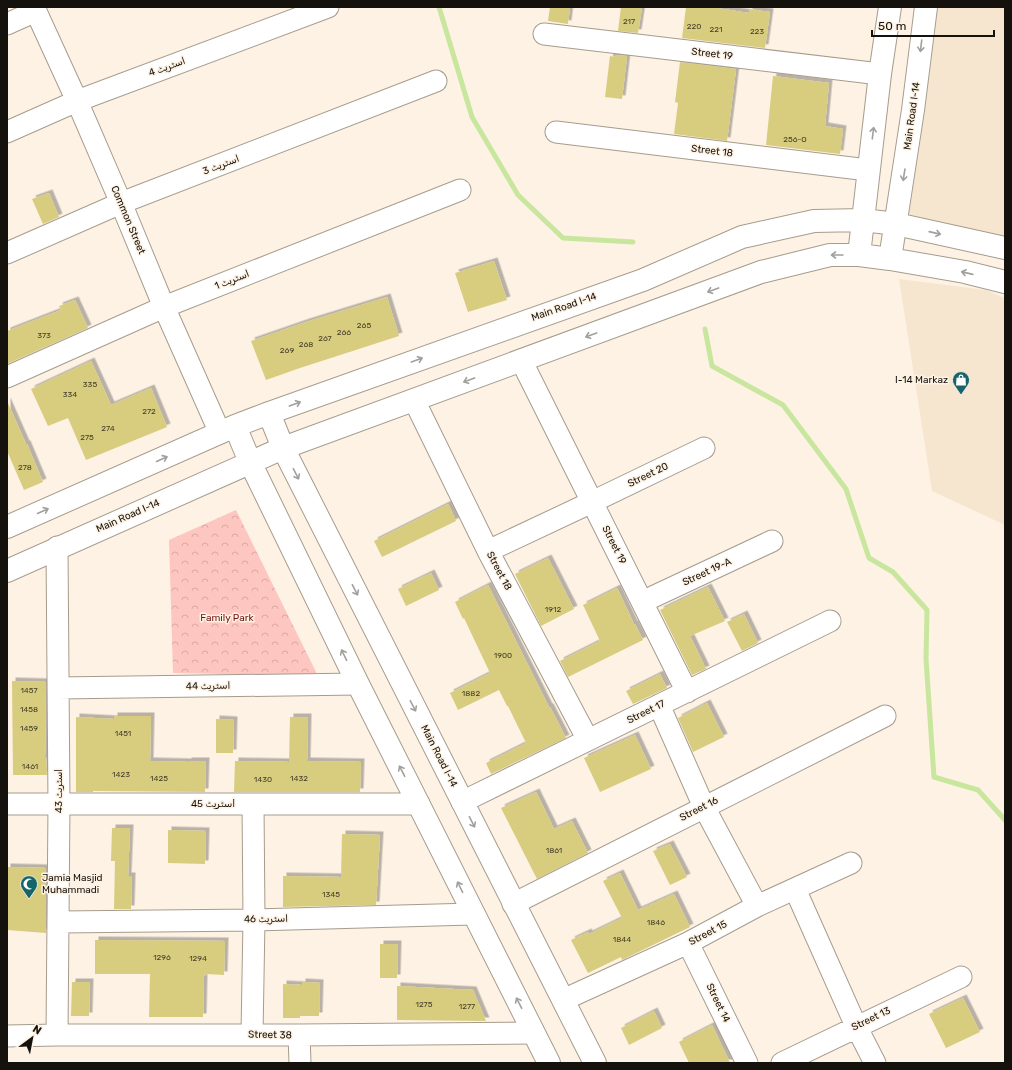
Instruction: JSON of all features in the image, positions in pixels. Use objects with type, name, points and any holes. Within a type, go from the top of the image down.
[{"type":"main road","points":[[859,255],[880,74],[890,7]]},
{"type":"main road","name":"Main Road I-14","points":[[890,259],[914,110],[926,7]]},
{"type":"main road","name":"Main Road I-14","points":[[7,527],[269,413],[643,280],[742,237],[814,221],[863,220],[896,224],[1005,248]]},
{"type":"main road","name":"Main Road I-14","points":[[7,571],[57,547],[283,448],[761,272],[830,255],[859,255],[965,272],[1005,282]]},
{"type":"main road","name":"Main Road I-14","points":[[269,413],[283,448],[595,1063]]},
{"type":"main road","points":[[227,430],[250,462],[358,684],[549,1063]]},
{"type":"street","name":"اسٹریٹ 4","points":[[7,132],[77,101],[328,7]]},
{"type":"street","name":"Common Street","points":[[35,9],[77,101],[164,307],[227,430]]},
{"type":"street","points":[[7,24],[35,9]]},
{"type":"street","name":"Street 19","points":[[544,34],[880,74]]},
{"type":"street","name":"اسٹریٹ 3","points":[[7,253],[121,203],[436,81]]},
{"type":"street","name":"Street 18","points":[[556,132],[868,170]]},
{"type":"street","name":"اسٹریٹ 1","points":[[7,377],[164,307],[460,190]]},
{"type":"street","name":"Street 19","points":[[521,360],[687,692]]},
{"type":"street","name":"Street 18","points":[[414,400],[488,551],[588,740]]},
{"type":"street","name":"Street 20","points":[[592,502],[704,448]]},
{"type":"street","points":[[488,551],[592,502]]},
{"type":"street","name":"Street 19-A","points":[[642,602],[772,541]]},
{"type":"street","name":"اسٹریٹ 43","points":[[57,547],[59,805],[57,1035]]},
{"type":"street","name":"Street 17","points":[[462,802],[830,621]]},
{"type":"street","name":"اسٹریٹ 44","points":[[58,688],[358,684]]},
{"type":"street","points":[[659,705],[704,807],[757,906]]},
{"type":"street","name":"Street 16","points":[[513,904],[885,716]]},
{"type":"street","name":"اسٹریٹ 45","points":[[7,804],[419,804]]},
{"type":"street","points":[[252,1035],[254,920],[253,804]]},
{"type":"street","name":"Street 15","points":[[563,1000],[688,943],[757,906],[851,863]]},
{"type":"street","points":[[795,889],[856,1026],[875,1063]]},
{"type":"street","name":"اسٹریٹ 46","points":[[59,922],[254,920],[473,914]]},
{"type":"street","name":"Street 14","points":[[688,943],[747,1063]]},
{"type":"street","name":"Street 13","points":[[782,1063],[961,976]]},
{"type":"street","name":"Street 38","points":[[7,1036],[534,1033]]},
{"type":"street","points":[[299,1035],[300,1063]]},
{"type":"shaded area","points":[[935,7],[1005,7],[1005,239],[908,214]]},
{"type":"shaded area","name":"I-14 Markaz","points":[[899,279],[986,290],[1005,298],[1005,525],[932,491]]},
{"type":"green space","name":"Family Park","points":[[236,510],[318,676],[173,673],[169,540]]},
{"type":"building","points":[[550,7],[570,7],[568,24],[548,21]]},
{"type":"building","points":[[621,7],[642,7],[638,33],[618,31]]},
{"type":"building","points":[[686,7],[710,7],[749,13],[749,9],[770,12],[765,48],[682,38]]},
{"type":"building","points":[[615,55],[627,56],[622,99],[605,97],[610,56],[615,57]]},
{"type":"building","points":[[680,62],[736,69],[727,141],[674,134],[678,103],[675,102]]},
{"type":"building","points":[[773,76],[829,83],[825,126],[843,129],[840,154],[766,145]]},
{"type":"building","points":[[49,193],[59,217],[43,224],[32,199]]},
{"type":"building","points":[[494,261],[507,300],[468,312],[455,273]]},
{"type":"building","points":[[387,297],[399,336],[266,380],[251,341]]},
{"type":"building","points":[[75,300],[88,328],[7,364],[7,331],[61,310],[59,306]]},
{"type":"building","points":[[91,361],[111,405],[151,388],[167,427],[86,460],[68,418],[48,426],[31,389]]},
{"type":"building","points":[[7,401],[43,482],[24,490],[7,451]]},
{"type":"building","points":[[448,504],[456,521],[382,557],[374,541]]},
{"type":"building","points":[[548,558],[574,609],[541,626],[515,574]]},
{"type":"building","points":[[431,573],[439,590],[406,606],[398,589]]},
{"type":"building","points":[[488,585],[566,738],[491,774],[486,763],[526,743],[508,706],[499,690],[458,710],[450,693],[490,673],[455,602]]},
{"type":"building","points":[[708,587],[725,621],[690,636],[706,669],[692,675],[660,610]]},
{"type":"building","points":[[617,588],[643,640],[568,677],[560,661],[600,641],[583,605]]},
{"type":"building","points":[[744,614],[758,643],[742,651],[727,622]]},
{"type":"building","points":[[660,674],[667,688],[633,704],[626,691]]},
{"type":"building","points":[[12,681],[46,682],[45,757],[47,775],[13,775]]},
{"type":"building","points":[[707,703],[724,737],[693,752],[678,718]]},
{"type":"building","points":[[114,716],[151,716],[150,761],[206,761],[205,792],[76,792],[76,717],[114,719]]},
{"type":"building","points":[[290,717],[308,717],[307,761],[361,762],[360,792],[234,792],[235,761],[289,762]]},
{"type":"building","points":[[216,719],[234,720],[233,753],[216,753]]},
{"type":"building","points":[[635,735],[651,769],[600,792],[584,758]]},
{"type":"building","points":[[536,792],[554,829],[572,821],[588,853],[537,879],[501,808]]},
{"type":"building","points":[[112,828],[130,828],[128,876],[132,876],[131,909],[114,909],[115,861],[111,861]]},
{"type":"building","points":[[168,830],[206,831],[205,864],[168,863]]},
{"type":"building","points":[[342,834],[380,835],[376,905],[283,907],[283,876],[341,877]]},
{"type":"building","points":[[670,844],[687,877],[670,885],[653,851]]},
{"type":"building","name":"Jamia Masjid Muhammadi","points":[[7,867],[46,868],[46,933],[7,930]]},
{"type":"building","points":[[620,873],[638,910],[674,894],[690,927],[622,960],[621,957],[588,973],[571,940],[588,932],[589,934],[622,918],[603,881]]},
{"type":"building","points":[[95,940],[225,941],[224,975],[206,974],[206,976],[204,976],[203,1017],[149,1017],[150,974],[95,974]]},
{"type":"building","points":[[380,944],[398,944],[397,978],[380,978]]},
{"type":"building","points":[[72,982],[90,982],[89,1016],[71,1016]]},
{"type":"building","points":[[302,982],[320,983],[319,1016],[283,1018],[283,984],[302,985]]},
{"type":"building","points":[[397,986],[473,990],[486,1021],[397,1020]]},
{"type":"building","points":[[963,998],[980,1032],[946,1048],[929,1014]]},
{"type":"building","points":[[654,1011],[662,1028],[629,1045],[621,1028]]},
{"type":"building","points":[[712,1025],[730,1063],[689,1063],[679,1042]]},
{"type":"waterway","points":[[439,7],[472,117],[518,195],[563,238],[633,242]]},
{"type":"waterway","points":[[705,329],[712,366],[783,405],[846,489],[869,558],[893,572],[927,610],[926,659],[934,777],[978,790],[1005,820]]},
{"type":"place","name":"I-14 Markaz","points":[[961,395]]},
{"type":"place","name":"Jamia Masjid Muhammadi","points":[[29,899]]}]
